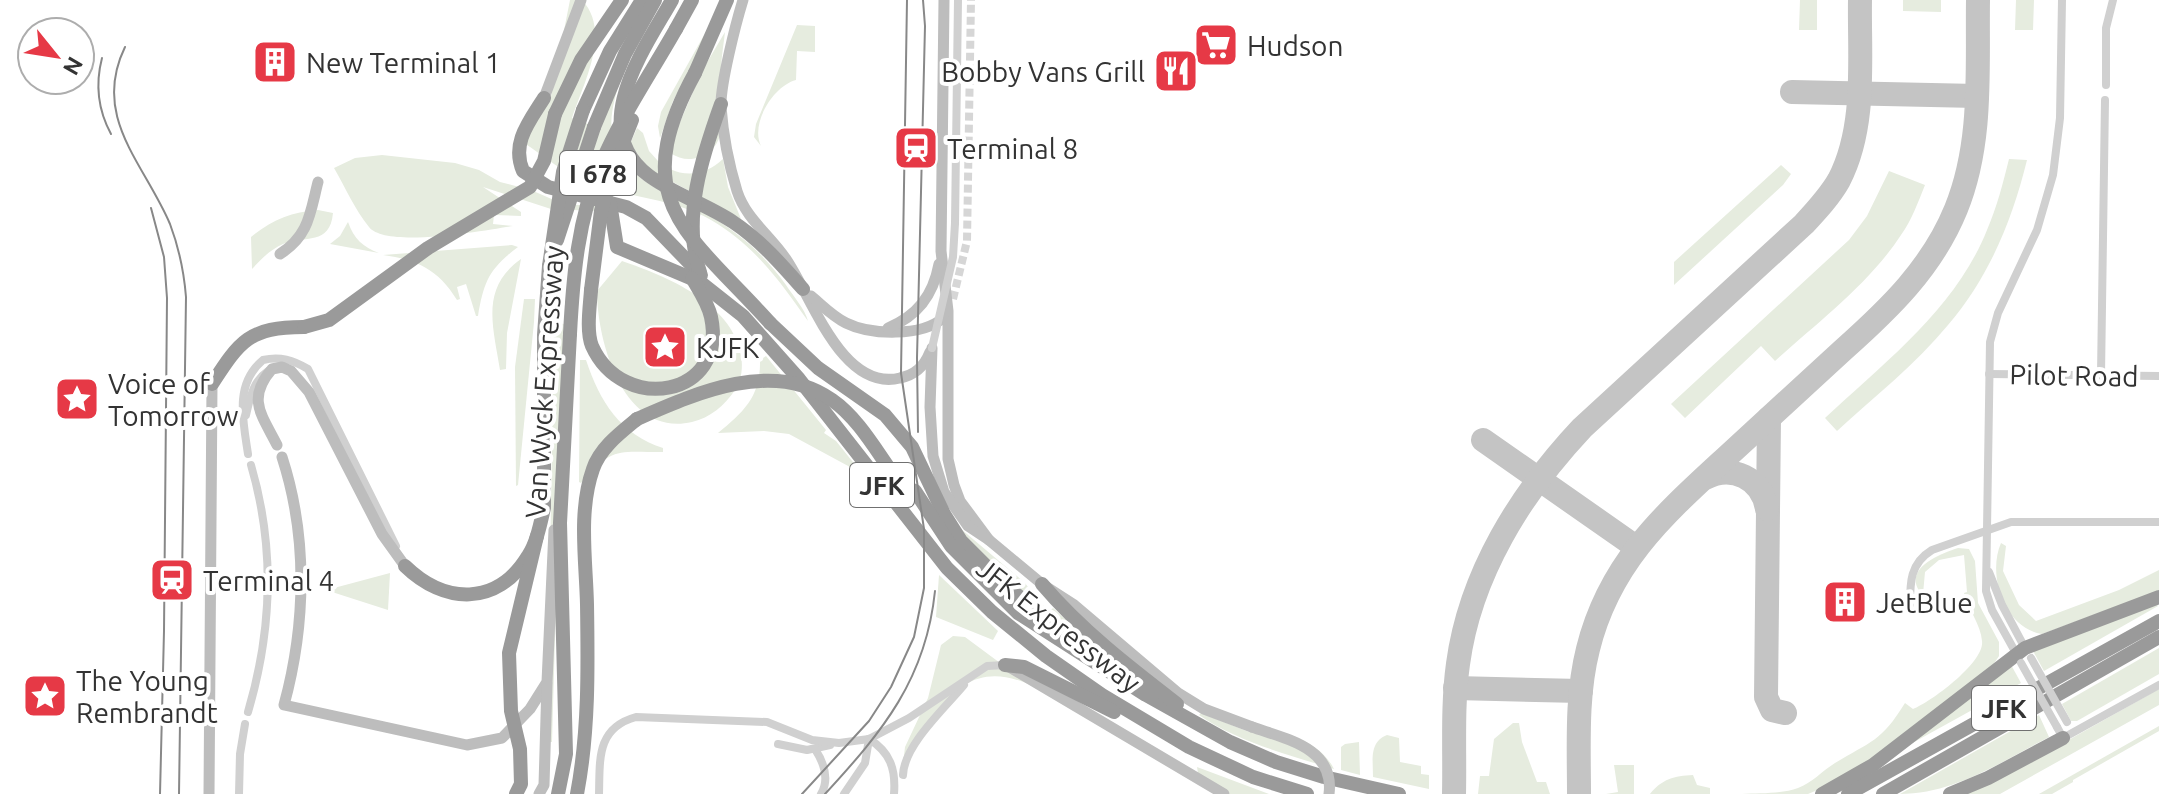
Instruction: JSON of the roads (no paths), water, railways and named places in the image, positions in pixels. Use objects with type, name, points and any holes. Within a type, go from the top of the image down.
[{"type":"highway","points":[[212,384],[237,346],[248,338],[270,330],[316,325],[329,320],[428,248],[530,187],[544,161],[555,114],[565,89],[622,0]]},
{"type":"highway","points":[[549,266],[566,158],[583,110],[610,51],[642,0]]},
{"type":"highway","name":"Van Wyck Expressway","points":[[516,794],[521,784],[520,749],[511,711],[509,653],[544,508],[544,335],[549,266],[594,127],[625,54],[655,0]]},
{"type":"highway","points":[[672,0],[628,82],[621,115],[626,147],[639,167],[652,178],[742,228],[803,289]]},
{"type":"highway","name":"Van Wyck Expressway","points":[[558,794],[566,743],[560,523],[577,250],[588,200],[608,150],[692,0]]},
{"type":"highway","points":[[727,0],[675,111],[668,133],[666,171],[670,198],[680,223],[695,245],[809,361],[885,415],[901,432],[919,460],[952,529],[973,555],[1054,626],[1146,695]]},
{"type":"highway","points":[[645,83],[601,211],[591,275],[590,335],[591,343],[602,361],[622,380],[648,390],[661,390],[684,382],[703,365],[710,351],[712,335],[697,276],[693,229],[700,166],[721,104]]},
{"type":"highway","points":[[544,98],[519,142],[523,171],[548,187],[626,207],[646,218],[697,276]]},
{"type":"highway","name":"JFK Expressway","points":[[610,203],[617,247],[697,276],[743,316],[799,379],[962,585],[1064,669],[1162,733],[1253,777],[1307,794]]},
{"type":"highway","name":"JFK Expressway","points":[[577,794],[588,705],[585,533],[593,467],[611,440],[637,419],[678,401],[755,381],[776,381],[814,390],[833,400],[908,488],[953,557],[1018,613],[1146,695],[1246,750],[1293,768],[1399,794]]},
{"type":"highway","points":[[405,566],[421,581],[441,591],[465,596],[489,591],[511,576],[527,558],[537,536]]},
{"type":"highway","points":[[1042,584],[1104,645],[1215,734]]},
{"type":"highway","points":[[1822,794],[1873,765],[2023,656],[2159,597]]},
{"type":"highway","name":"JFK","points":[[1848,794],[2159,621]]},
{"type":"highway","name":"JFK","points":[[1883,794],[2159,637]]},
{"type":"highway","points":[[1005,665],[1024,667],[1091,702],[1162,733]]},
{"type":"highway","points":[[1950,794],[2000,772],[2065,733]]},
{"type":"street","points":[[544,98],[581,0]]},
{"type":"street","points":[[743,0],[721,104],[730,165],[743,206],[785,257],[831,336],[856,369],[879,379],[898,379],[919,370],[932,348],[943,312],[954,241],[958,0]]},
{"type":"street","points":[[944,0],[941,251],[949,468],[964,509],[989,540]]},
{"type":"street","points":[[2062,0],[2061,103],[2056,160],[2037,230],[1992,327],[1986,591],[1989,604],[2067,722],[2065,733]]},
{"type":"street","points":[[2106,85],[2106,28],[2113,0]]},
{"type":"street","points":[[2101,375],[2105,100]]},
{"type":"street","points":[[280,254],[299,242],[318,182]]},
{"type":"street","points":[[883,330],[910,317],[920,307],[933,285],[941,251]]},
{"type":"street","points":[[803,289],[844,322],[867,330],[930,328],[953,299]]},
{"type":"street","points":[[539,794],[544,785],[561,380],[570,341]]},
{"type":"street","points":[[932,348],[930,419],[933,456],[944,492],[968,526],[1042,584],[1073,604],[1178,693],[1204,709],[1297,743],[1317,755],[1328,773],[1329,794]]},
{"type":"street","points":[[248,454],[242,399],[247,377],[253,368],[263,360],[273,358],[286,359],[308,369],[405,566]]},
{"type":"street","points":[[244,423],[259,377],[282,367],[291,371],[309,392],[382,534],[405,566]]},
{"type":"street","points":[[272,369],[263,379],[257,400],[258,409],[280,451],[294,498],[301,578],[298,642],[284,705],[467,745],[502,738],[530,709],[547,682]]},
{"type":"street","name":"Pilot Road","points":[[1989,374],[2159,376]]},
{"type":"street","points":[[209,794],[212,384]]},
{"type":"street","points":[[248,712],[263,650],[268,588],[264,527],[251,465]]},
{"type":"street","points":[[1910,609],[1911,574],[1922,556],[1988,530],[2011,522],[2159,522]]},
{"type":"street","points":[[2023,656],[2065,733]]},
{"type":"street","points":[[778,744],[815,749],[869,739],[909,718],[987,666],[1005,665],[1224,794]]},
{"type":"street","points":[[903,775],[903,763],[912,748],[971,676]]},
{"type":"street","points":[[2065,733],[2159,685]]},
{"type":"street","points":[[599,794],[600,759],[606,737],[623,721],[636,717],[767,722],[812,740],[839,743]]},
{"type":"street","points":[[239,794],[245,724]]},
{"type":"street","points":[[844,794],[865,763],[869,739]]},
{"type":"street","points":[[869,739],[888,755],[895,780],[894,794]]},
{"type":"street","points":[[815,749],[822,759],[825,774],[825,787],[821,794]]},
{"type":"tunnel","points":[[953,299],[967,241],[971,0]]},
{"type":"tram line","points":[[802,794],[869,721],[891,687],[914,637],[924,588],[924,529],[901,373],[907,0]]},
{"type":"tram line","points":[[918,432],[923,0]]},
{"type":"tram line","points":[[125,47],[116,72],[114,96],[117,118],[135,160],[170,224],[181,260],[186,297],[179,794]]},
{"type":"tram line","points":[[102,58],[99,97],[111,134]]},
{"type":"tram line","points":[[151,208],[164,257],[167,298],[160,794]]},
{"type":"tram line","points":[[825,794],[883,725],[912,677],[930,622],[935,591]]},
{"type":"place","name":"Hudson","points":[[1216,45]]},
{"type":"place","name":"New Terminal 1","points":[[275,62]]},
{"type":"place","name":"Bobby Vans Grill","points":[[1176,71]]},
{"type":"place","name":"Terminal 8","points":[[916,148]]},
{"type":"place","name":"KJFK","points":[[665,347]]},
{"type":"place","name":"Voice of Tomorrow","points":[[77,399]]},
{"type":"place","name":"Terminal 4","points":[[172,580]]},
{"type":"place","name":"JetBlue","points":[[1845,602]]},
{"type":"place","name":"The Young Rembrandt","points":[[45,696]]}]
